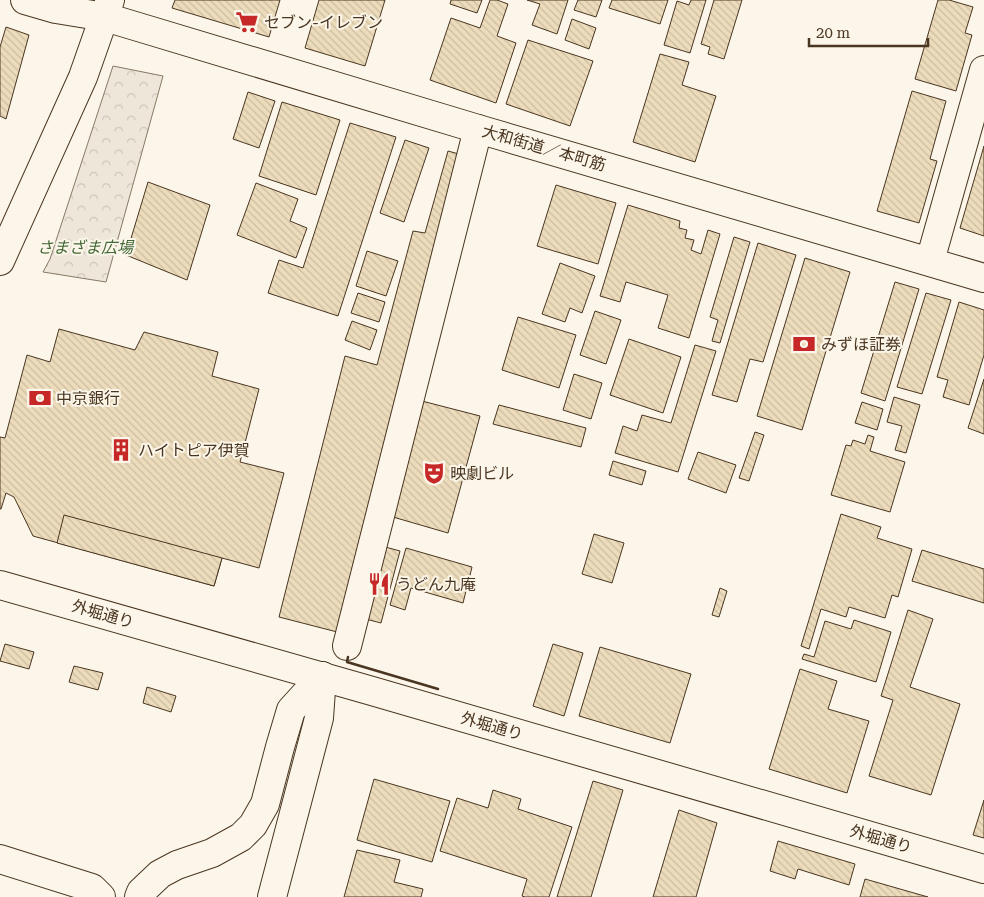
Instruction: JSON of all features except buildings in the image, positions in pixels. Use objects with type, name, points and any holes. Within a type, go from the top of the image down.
[{"type":"street","name":"大和街道／本町筋","points":[[25,0],[56,9],[107,8],[478,129],[984,278]]},
{"type":"street","points":[[0,262],[83,77],[107,8]]},
{"type":"street","points":[[930,261],[984,70]]},
{"type":"street","points":[[347,646],[478,129]]},
{"type":"street","name":"外堀通り","points":[[0,585],[322,676],[984,869]]},
{"type":"street","points":[[139,897],[141,892],[160,874],[177,865],[212,853],[241,837],[253,825],[264,804],[291,710],[322,676]]},
{"type":"street","points":[[272,897],[320,718],[322,676]]},
{"type":"street","points":[[0,859],[92,888],[101,897]]},
{"type":"green space","name":"さまざま広場","points":[[113,66],[163,76],[106,282],[43,272],[50,259]]},
{"type":"wall","points":[[348,657],[347,662],[438,689]]},
{"type":"place","name":"セブン-イレブン","points":[[247,22]]},
{"type":"place","name":"みずほ証券","points":[[804,344]]},
{"type":"place","name":"中京銀行","points":[[40,398]]},
{"type":"place","name":"ハイトピア伊賀","points":[[121,450]]},
{"type":"place","name":"映劇ビル","points":[[434,473]]},
{"type":"place","name":"うどん九庵","points":[[379,584]]}]
